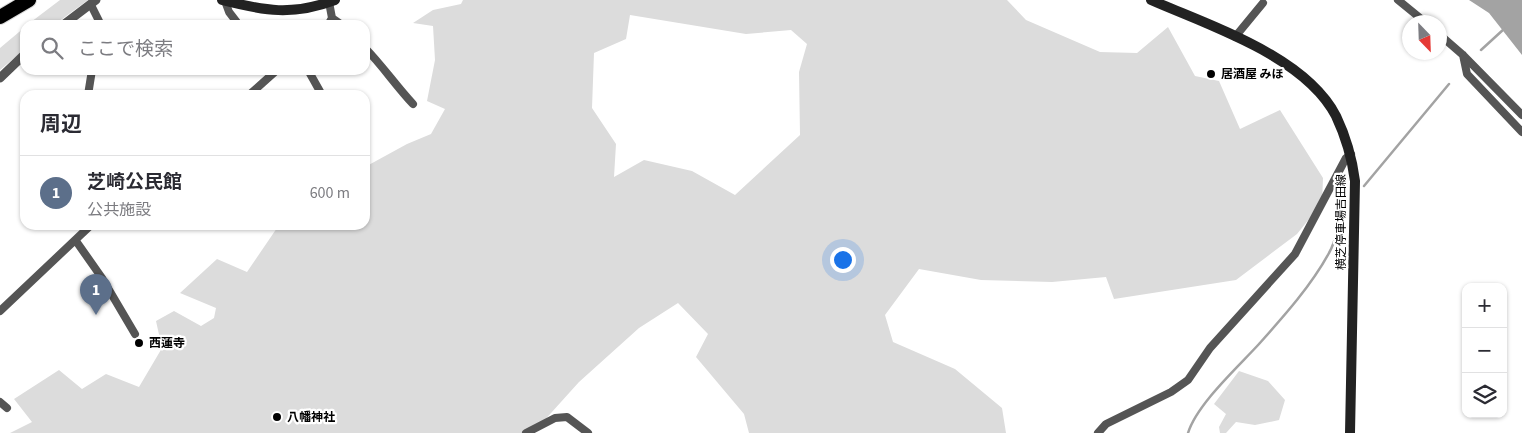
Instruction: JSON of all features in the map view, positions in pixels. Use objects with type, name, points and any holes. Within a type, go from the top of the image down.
[{"type":"highway","points":[[0,17],[30,0]]},
{"type":"main road","points":[[223,0],[280,11],[307,8],[332,1]]},
{"type":"main road","name":"横芝停車場吉田線","points":[[1151,0],[1234,36],[1292,67],[1316,89],[1335,115],[1351,154],[1356,182],[1350,433]]},
{"type":"street","points":[[223,0],[235,20]]},
{"type":"street","points":[[1398,0],[1416,15]]},
{"type":"street","points":[[330,20],[332,1]]},
{"type":"street","points":[[70,20],[94,3],[99,20]]},
{"type":"street","points":[[1234,36],[1263,3]]},
{"type":"street","points":[[1447,41],[1522,115]]},
{"type":"street","points":[[370,53],[413,104]]},
{"type":"street","points":[[1463,55],[1467,74],[1522,132]]},
{"type":"street","points":[[0,78],[20,59]]},
{"type":"street","points":[[89,90],[91,75]]},
{"type":"street","points":[[254,90],[271,75]]},
{"type":"street","points":[[311,75],[319,90]]},
{"type":"street","points":[[1098,433],[1106,424],[1171,392],[1188,380],[1210,348],[1295,254],[1342,166],[1351,154]]},
{"type":"street","points":[[0,311],[86,230]]},
{"type":"street","points":[[76,241],[102,278],[135,334]]},
{"type":"street","points":[[0,402],[7,408]]},
{"type":"street","points":[[526,433],[554,418],[567,417],[588,433]]},
{"type":"shaded area","points":[[60,0],[88,0],[61,20],[34,20]]},
{"type":"shaded area","points":[[463,0],[1007,0],[1026,20],[1100,52],[1137,53],[1168,27],[1195,76],[1219,81],[1240,129],[1280,110],[1323,178],[1322,203],[1297,234],[1236,280],[1114,299],[1106,277],[1052,282],[981,280],[919,269],[885,315],[893,342],[955,369],[1002,408],[1006,433],[749,433],[744,414],[696,357],[708,334],[678,303],[639,328],[579,382],[542,423],[521,433],[10,433],[32,422],[14,399],[59,370],[82,389],[106,374],[139,387],[162,348],[156,321],[174,311],[201,326],[214,318],[216,308],[180,293],[217,259],[247,272],[276,230],[370,230],[370,164],[407,144],[431,134],[445,109],[427,101],[435,60],[433,26],[413,23],[433,10],[461,4]],"holes":[[[630,15],[746,34],[791,30],[807,44],[799,72],[800,135],[735,195],[692,171],[644,160],[614,177],[616,144],[592,108],[594,53],[626,39]]]},
{"type":"shaded area","points":[[1469,0],[1522,0],[1522,55],[1489,13]]},
{"type":"shaded area","points":[[20,31],[20,53],[0,70],[0,48]]},
{"type":"shaded area","points":[[1239,371],[1268,381],[1285,400],[1279,420],[1255,425],[1236,422],[1226,433],[1220,433],[1219,427],[1226,414],[1214,404]]},
{"type":"waterway","points":[[1481,50],[1504,29]]},
{"type":"waterway","points":[[1364,186],[1449,84]]},
{"type":"waterway","points":[[1188,433],[1200,410],[1209,398],[1278,323],[1314,277],[1331,248],[1343,213]]},
{"type":"place","name":"居酒屋 みほ","points":[[1211,74]]},
{"type":"place","name":"芝崎公民館","points":[[96,315]]},
{"type":"place","name":"西蓮寺","points":[[139,343]]},
{"type":"place","name":"八幡神社","points":[[277,417]]}]
